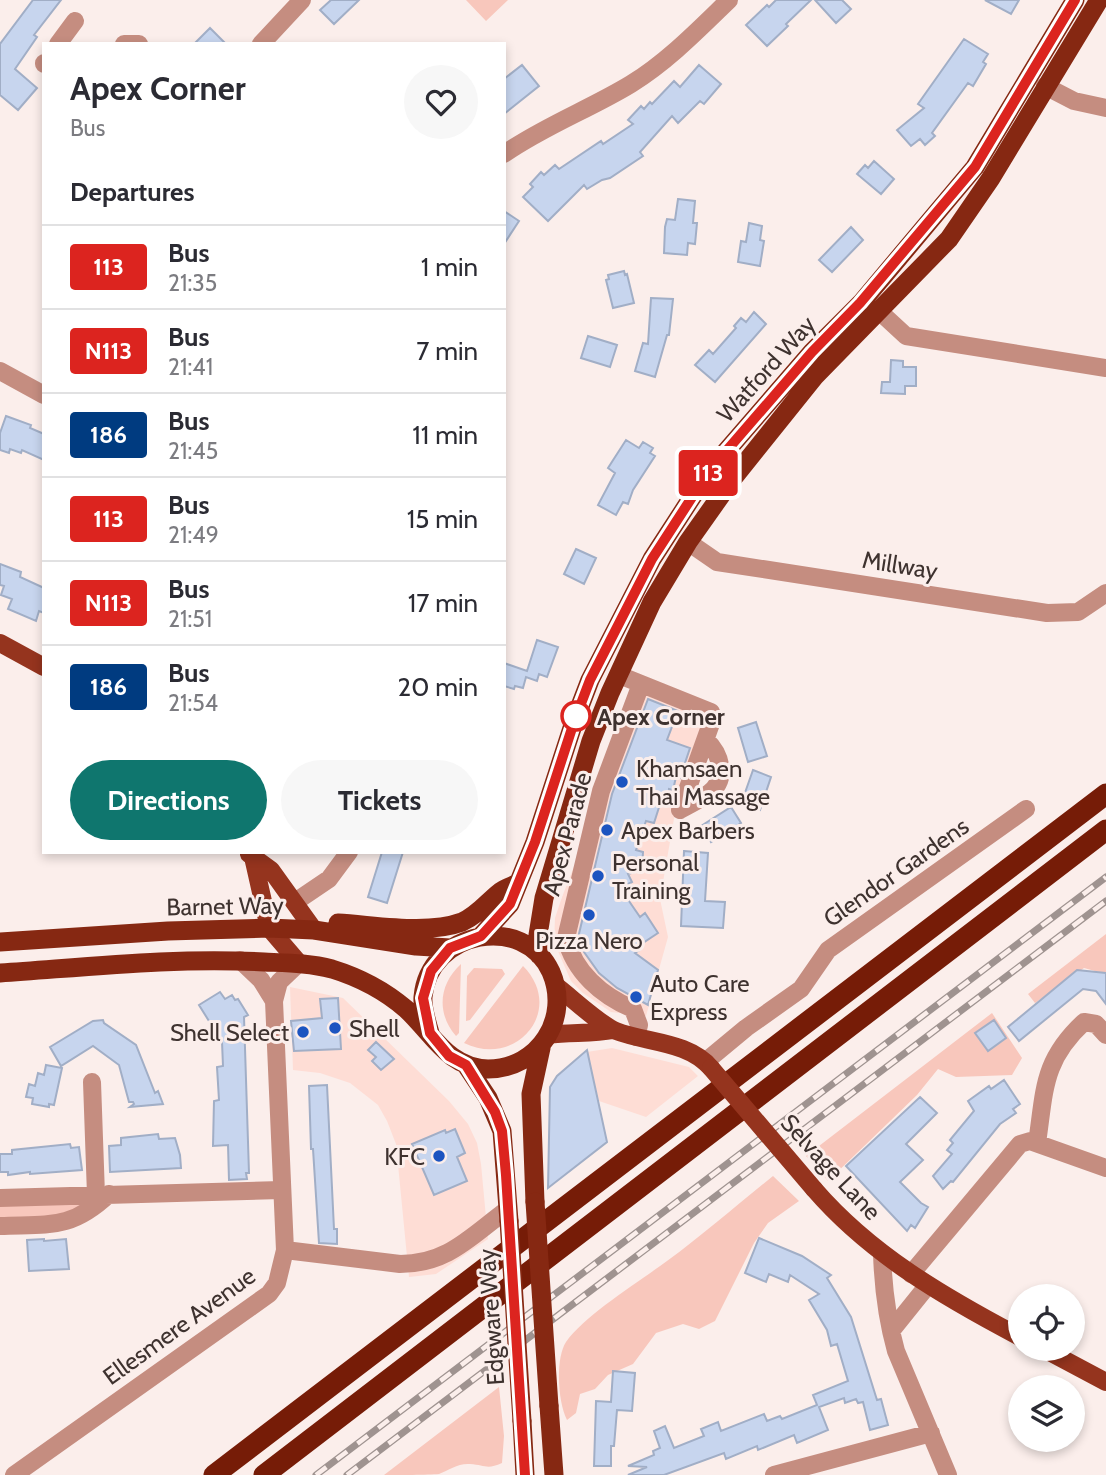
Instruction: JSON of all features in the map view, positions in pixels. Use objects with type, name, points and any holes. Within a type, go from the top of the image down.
[{"type":"highway","name":"Watford Way","points":[[481,936],[510,904],[535,842],[590,680],[652,559],[709,471],[812,352],[860,303],[975,167],[1075,0]]},
{"type":"highway","name":"Watford Way","points":[[539,955],[538,936],[544,898],[591,741],[652,602],[688,542],[734,477],[815,376],[949,239],[991,178],[1099,0]]},
{"type":"highway","points":[[214,1475],[1106,794]]},
{"type":"highway","points":[[264,1475],[1106,830]]},
{"type":"highway","points":[[314,930],[336,923],[424,928],[462,922],[478,912],[498,893],[519,882]]},
{"type":"highway","name":"Barnet Way","points":[[0,942],[168,931],[269,928],[314,930],[416,946],[450,948]]},
{"type":"highway","points":[[430,1033],[423,998],[437,962],[450,948],[481,936],[500,937],[523,944],[539,955],[550,970],[558,1003],[531,1094],[531,1128],[554,1475]]},
{"type":"highway","points":[[0,973],[176,961],[299,963],[354,977],[404,1008],[449,1056],[466,1065],[497,1068],[516,1063],[545,1041]]},
{"type":"highway","name":"Edgware Way","points":[[466,1065],[488,1098],[502,1131],[525,1475]]},
{"type":"main road","points":[[0,643],[42,666]]},
{"type":"main road","points":[[250,855],[271,870],[314,930]]},
{"type":"main road","points":[[250,855],[269,928],[299,963]]},
{"type":"main road","name":"Selvage Lane","points":[[555,985],[613,1030],[673,1046],[697,1056],[708,1065],[852,1230],[928,1285],[1008,1330]]},
{"type":"main road","name":"Selvage Lane","points":[[545,1041],[569,1032],[594,1034],[613,1030]]},
{"type":"main road","points":[[1067,1361],[1106,1382]]},
{"type":"street","points":[[263,42],[302,0]]},
{"type":"street","points":[[506,153],[531,135],[631,84],[673,54],[729,0]]},
{"type":"street","points":[[59,42],[75,21]]},
{"type":"street","points":[[1045,86],[1074,101],[1106,108]]},
{"type":"street","points":[[880,312],[906,336],[1106,368]]},
{"type":"street","points":[[0,371],[42,394]]},
{"type":"street","name":"Millway","points":[[688,542],[717,562],[1047,613],[1078,612],[1106,593]]},
{"type":"street","points":[[618,675],[711,712],[713,718],[680,810],[712,792],[718,783],[721,771],[719,759],[715,748],[706,740]]},
{"type":"street","name":"Apex Parade","points":[[636,1037],[639,1025],[633,1009],[612,1000],[590,982],[569,950],[566,938],[601,792],[641,684]]},
{"type":"street","name":"Glendor Gardens","points":[[708,1065],[746,1028],[801,989],[828,950],[1026,809]]},
{"type":"street","points":[[295,902],[329,879],[348,854]]},
{"type":"street","points":[[240,960],[261,980],[274,1001]]},
{"type":"street","points":[[274,1001],[279,982],[299,963]]},
{"type":"street","name":"Ellesmere Avenue","points":[[15,1475],[269,1294],[277,1283],[285,1250],[274,1001]]},
{"type":"street","points":[[1037,1143],[1046,1083],[1060,1047],[1084,1022],[1096,1024],[1106,1035]]},
{"type":"street","points":[[0,1226],[68,1222],[94,1208],[102,1195],[92,1082]]},
{"type":"street","points":[[911,1274],[1020,1144],[1030,1141],[1106,1168]]},
{"type":"street","points":[[0,1198],[281,1190]]},
{"type":"street","points":[[285,1250],[419,1264],[440,1258],[508,1215]]},
{"type":"street","points":[[882,1253],[883,1280],[896,1350],[948,1475]]},
{"type":"street","points":[[891,1331],[928,1285]]},
{"type":"street","points":[[774,1475],[931,1433]]},
{"type":"shaded area","points":[[466,0],[508,0],[486,21]]},
{"type":"shaded area","points":[[635,685],[709,716],[675,813],[660,899],[668,937],[646,1016],[611,1012],[583,993],[571,981],[554,942],[555,918]]},
{"type":"shaded area","points":[[1106,934],[1106,974],[1084,968],[1035,1003],[1028,994]]},
{"type":"shaded area","points":[[461,964],[459,1033],[456,1036],[445,1018],[443,999],[448,980]]},
{"type":"shaded area","points":[[523,966],[535,983],[539,1000],[537,1016],[530,1030],[517,1041],[502,1048],[484,1049],[464,1043]]},
{"type":"shaded area","points":[[474,968],[502,969],[505,974],[470,1020],[466,1021],[467,976]]},
{"type":"shaded area","points":[[290,987],[343,998],[449,1101],[468,1124],[477,1143],[481,1164],[488,1239],[436,1274],[409,1277],[396,1144],[378,1105],[350,1083],[320,1073],[293,1070]]},
{"type":"shaded area","points":[[992,1013],[1022,1058],[1012,1075],[956,1077],[938,1069],[917,1095],[828,1181],[806,1156]]},
{"type":"shaded area","points":[[612,1048],[689,1067],[698,1076],[646,1117],[599,1101],[587,1052]]},
{"type":"shaded area","points":[[773,1176],[799,1201],[768,1223],[754,1243],[715,1321],[699,1329],[683,1324],[656,1333],[633,1364],[608,1375],[595,1389],[580,1394],[576,1413],[567,1420],[559,1381],[560,1359],[566,1342],[599,1310],[681,1251]]},
{"type":"shaded area","points":[[88,1203],[67,1219],[0,1221],[0,1206]]},
{"type":"shaded area","points":[[499,1387],[504,1436],[502,1463],[489,1467],[462,1465],[439,1474],[384,1475]]},
{"type":"building","points":[[33,0],[61,0],[34,35],[37,37],[15,69],[37,88],[18,110],[0,95],[0,44]]},
{"type":"building","points":[[331,0],[359,0],[334,24],[320,10]]},
{"type":"building","points":[[776,0],[811,0],[767,46],[746,25]]},
{"type":"building","points":[[815,0],[842,0],[851,9],[836,23]]},
{"type":"building","points":[[985,0],[1019,0],[1011,14]]},
{"type":"building","points":[[210,28],[224,42],[196,42]]},
{"type":"building","points":[[964,39],[988,54],[983,62],[986,64],[973,86],[968,83],[932,133],[935,136],[925,145],[920,139],[911,146],[897,130],[924,108],[918,104]]},
{"type":"building","points":[[522,65],[539,86],[506,112],[506,77]]},
{"type":"building","points":[[699,65],[721,84],[704,104],[700,101],[678,123],[672,116],[640,152],[643,156],[610,178],[587,189],[584,185],[548,221],[523,197],[533,187],[530,184],[541,172],[544,175],[555,165],[559,169],[601,141],[603,144],[633,124],[628,120],[641,106],[644,109],[650,102],[652,104],[674,81],[680,87]]},
{"type":"building","points":[[874,161],[894,179],[881,194],[857,174],[865,165],[868,168]]},
{"type":"building","points":[[678,199],[695,201],[695,244],[688,243],[687,255],[664,253],[667,219],[675,220]]},
{"type":"building","points":[[506,212],[519,221],[506,241]]},
{"type":"building","points":[[749,223],[762,226],[760,240],[764,241],[760,266],[738,262],[741,241],[746,242]]},
{"type":"building","points":[[851,227],[863,240],[832,272],[819,260]]},
{"type":"building","points":[[624,271],[634,303],[613,308],[606,280],[609,279],[608,275]]},
{"type":"building","points":[[651,298],[673,299],[669,335],[655,377],[635,371],[643,343],[648,344]]},
{"type":"building","points":[[754,312],[766,324],[715,382],[695,365],[709,350],[713,354],[736,328],[734,326],[741,318],[746,322]]},
{"type":"building","points":[[588,336],[617,345],[610,367],[581,358]]},
{"type":"building","points":[[891,360],[903,361],[903,367],[916,367],[916,386],[905,386],[905,394],[881,393],[882,382],[890,382]]},
{"type":"building","points":[[6,416],[31,425],[30,428],[42,433],[42,459],[22,450],[21,453],[10,449],[9,453],[0,450],[0,433]]},
{"type":"building","points":[[626,440],[639,448],[643,442],[653,448],[650,453],[655,456],[633,490],[628,504],[623,502],[616,515],[598,505],[615,473],[608,468]]},
{"type":"building","points":[[576,549],[596,558],[584,584],[564,574]]},
{"type":"building","points":[[0,564],[21,572],[20,577],[42,587],[42,612],[39,611],[36,621],[8,609],[12,599],[1,595],[4,586],[0,585]]},
{"type":"building","points":[[537,640],[558,647],[547,677],[539,674],[537,681],[526,677],[523,688],[506,687],[506,664],[527,671]]},
{"type":"building","points":[[648,699],[678,711],[667,740],[690,748],[680,778],[676,777],[673,790],[669,789],[668,799],[662,798],[654,823],[646,821],[636,850],[643,852],[642,870],[628,874],[632,882],[620,888],[640,917],[645,913],[658,933],[640,945],[641,949],[635,953],[658,970],[648,1005],[617,988],[599,973],[578,938],[612,794]]},
{"type":"building","points":[[756,722],[767,756],[748,762],[738,728]]},
{"type":"building","points":[[753,770],[771,777],[760,810],[741,804]]},
{"type":"building","points":[[731,807],[741,823],[711,842],[701,826]]},
{"type":"building","points":[[684,851],[708,853],[705,901],[725,902],[723,928],[681,926]]},
{"type":"building","points":[[381,854],[402,854],[387,903],[368,897]]},
{"type":"building","points":[[1077,970],[1106,973],[1106,1004],[1096,991],[1083,989],[1019,1041],[1008,1027]]},
{"type":"building","points":[[220,992],[225,999],[232,995],[235,1000],[238,999],[248,1015],[244,1017],[249,1173],[246,1173],[247,1179],[229,1180],[228,1145],[213,1146],[214,1101],[219,1100],[217,1067],[223,1066],[222,1042],[199,1005]]},
{"type":"building","points":[[338,998],[341,1049],[294,1051],[291,1021],[322,1018],[320,999]]},
{"type":"building","points":[[103,1020],[136,1045],[155,1093],[158,1091],[163,1104],[130,1107],[134,1104],[129,1102],[119,1065],[93,1046],[61,1066],[50,1047],[93,1021]]},
{"type":"building","points":[[994,1020],[1006,1038],[988,1051],[975,1033]]},
{"type":"building","points":[[376,1042],[394,1059],[381,1070],[372,1061],[376,1057],[368,1050]]},
{"type":"building","points":[[587,1050],[607,1142],[548,1188],[550,1087],[557,1076]]},
{"type":"building","points":[[46,1065],[62,1068],[54,1105],[49,1104],[49,1107],[32,1104],[33,1098],[26,1097],[29,1084],[35,1086],[38,1073],[44,1075]]},
{"type":"building","points":[[1004,1080],[1020,1104],[1013,1109],[1016,1113],[1000,1124],[953,1182],[943,1189],[933,1176],[952,1154],[947,1150],[953,1143],[950,1140],[974,1111],[968,1101],[989,1086],[991,1089]]},
{"type":"building","points":[[327,1085],[337,1244],[319,1243],[311,1149],[309,1086]]},
{"type":"building","points":[[920,1097],[937,1113],[906,1144],[923,1160],[900,1182],[928,1207],[915,1228],[911,1225],[907,1231],[846,1166]]},
{"type":"building","points":[[455,1129],[465,1153],[457,1157],[467,1181],[434,1195],[412,1144],[445,1130],[446,1133]]},
{"type":"building","points":[[158,1134],[159,1139],[175,1138],[181,1168],[110,1172],[109,1146],[121,1145],[121,1138]]},
{"type":"building","points":[[70,1144],[71,1148],[79,1147],[82,1170],[8,1175],[8,1172],[0,1172],[0,1154],[12,1154],[12,1150]]},
{"type":"building","points":[[759,1238],[802,1256],[831,1275],[827,1278],[851,1317],[877,1400],[881,1399],[888,1425],[870,1430],[863,1402],[858,1403],[856,1399],[845,1403],[844,1398],[819,1407],[828,1430],[797,1443],[794,1435],[758,1450],[757,1446],[726,1459],[724,1453],[664,1475],[628,1475],[647,1467],[628,1466],[654,1455],[653,1451],[660,1448],[654,1431],[665,1426],[674,1448],[704,1436],[701,1429],[718,1422],[721,1431],[764,1414],[767,1421],[780,1416],[782,1419],[817,1405],[813,1395],[848,1381],[837,1344],[831,1346],[827,1330],[809,1300],[819,1294],[790,1275],[788,1282],[769,1274],[766,1282],[745,1273]]},
{"type":"building","points":[[66,1239],[69,1269],[29,1271],[27,1240]]},
{"type":"building","points":[[613,1371],[635,1373],[632,1411],[617,1410],[614,1446],[611,1446],[611,1466],[594,1466],[596,1401],[611,1402]]},
{"type":"railway","points":[[316,1475],[1106,877]]},
{"type":"railway","points":[[347,1475],[1106,901]]},
{"type":"bus line","name":"113","points":[[525,1475],[502,1131],[488,1098],[466,1065],[449,1056],[430,1033],[423,998],[431,971],[450,948],[481,936],[510,904],[535,842],[590,680],[652,559],[709,471],[812,352],[860,303],[975,167],[1075,0]]},
{"type":"place","name":"Apex Corner","points":[[576,716]]},
{"type":"place","name":"Khamsaen Thai Massage","points":[[622,782]]},
{"type":"place","name":"Apex Barbers","points":[[607,830]]},
{"type":"place","name":"Personal Training","points":[[598,876]]},
{"type":"place","name":"Pizza Nero","points":[[589,915]]},
{"type":"place","name":"Auto Care Express","points":[[636,997]]},
{"type":"place","name":"Shell","points":[[335,1028]]},
{"type":"place","name":"Shell Select","points":[[303,1032]]},
{"type":"place","name":"KFC","points":[[439,1156]]}]
